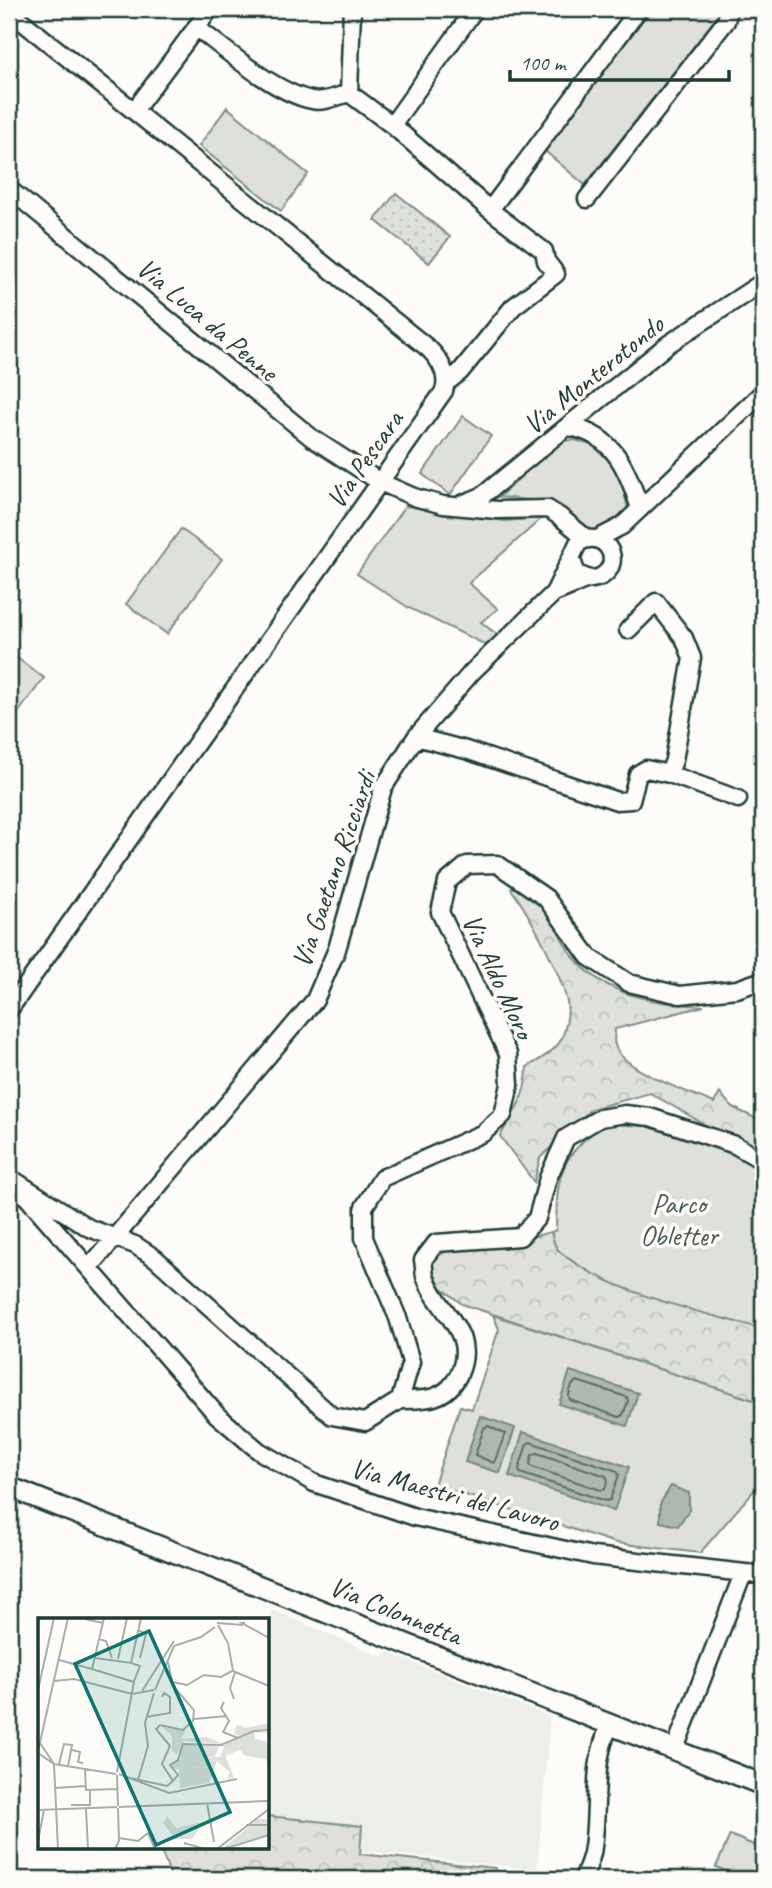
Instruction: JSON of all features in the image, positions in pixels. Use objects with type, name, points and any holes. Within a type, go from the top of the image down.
[{"type":"main road","name":"Via Colonnetta","points":[[9,1487],[763,1785]]},
{"type":"street","points":[[134,111],[210,9]]},
{"type":"street","points":[[349,93],[352,9]]},
{"type":"street","points":[[392,125],[475,9]]},
{"type":"street","points":[[196,27],[247,67],[300,97],[314,101],[349,93],[392,125],[490,210],[639,9]]},
{"type":"street","points":[[587,199],[726,21],[729,9]]},
{"type":"street","points":[[9,11],[429,349],[440,363],[446,383]]},
{"type":"street","name":"Via Luca da Penne","points":[[9,189],[312,438],[380,482],[414,497],[456,506],[497,510],[544,508],[592,539]]},
{"type":"street","name":"Via Pescara","points":[[9,1010],[444,391],[446,383],[460,372],[513,307],[556,274],[544,251],[490,210]]},
{"type":"street","name":"Via Monterotondo","points":[[456,506],[482,496],[667,345],[763,282]]},
{"type":"street","points":[[571,557],[578,543],[622,526],[763,392]]},
{"type":"street","points":[[569,427],[591,433],[619,457],[631,479],[640,509]]},
{"type":"street","points":[[564,520],[577,574],[590,579],[603,576],[611,565],[622,526]]},
{"type":"street","points":[[592,539],[608,546],[612,558]]},
{"type":"street","name":"Via Gaetano Ricciardi","points":[[89,1268],[314,1000],[337,949],[383,788],[416,737],[472,672],[554,593],[571,557]]},
{"type":"street","name":"Via Gaetano Ricciardi","points":[[554,593],[590,579]]},
{"type":"street","points":[[628,630],[656,603],[684,638],[692,658],[674,760],[669,774]]},
{"type":"street","points":[[416,737],[466,750],[617,801],[631,800],[639,775],[646,769],[669,774],[738,799]]},
{"type":"street","name":"Via Aldo Moro","points":[[400,1400],[411,1362],[398,1318],[364,1238],[364,1207],[383,1178],[483,1133],[502,1115],[510,1084],[508,1054],[440,912],[447,882],[467,865],[497,864],[546,898],[589,957],[629,983],[680,995],[737,989],[763,981]]},
{"type":"street","points":[[116,1238],[135,1245],[155,1258],[332,1416],[365,1422],[400,1400],[428,1400],[453,1387],[463,1364],[464,1343],[425,1276],[423,1260],[436,1244],[520,1237],[537,1217],[548,1178],[566,1138],[600,1118],[625,1114],[650,1116],[735,1145],[763,1161]]},
{"type":"street","name":"Via Maestri del Lavoro","points":[[10,1178],[89,1228],[116,1238]]},
{"type":"street","name":"Via Maestri del Lavoro","points":[[10,1178],[217,1415],[260,1451],[314,1483],[415,1517],[593,1556],[763,1575]]},
{"type":"street","points":[[674,1751],[743,1574]]},
{"type":"street","points":[[583,1879],[592,1854],[597,1762],[610,1725]]},
{"type":"shaded area","points":[[272,1610],[383,1657],[387,1652],[550,1717],[537,1869],[363,1851],[270,1828],[268,1618]]},
{"type":"green space","points":[[649,9],[715,9],[719,14],[585,185],[545,151]]},
{"type":"green space","points":[[227,107],[308,174],[281,211],[199,146]]},
{"type":"green space","points":[[396,193],[450,237],[429,263],[375,220]]},
{"type":"green space","points":[[463,416],[491,436],[450,495],[422,474]]},
{"type":"green space","points":[[575,440],[594,446],[618,468],[628,509],[610,525],[589,531],[572,516],[548,502],[499,497],[559,441]]},
{"type":"green space","points":[[405,506],[505,521],[542,518],[469,583],[498,609],[481,622],[500,637],[488,646],[409,608],[357,574]]},
{"type":"green space","points":[[181,529],[222,559],[167,634],[126,604]]},
{"type":"green space","points":[[9,652],[44,678],[12,721],[9,719]]},
{"type":"green space","points":[[515,885],[544,905],[572,955],[599,980],[615,989],[650,1000],[704,1006],[615,1029],[615,1045],[620,1055],[643,1072],[714,1103],[720,1093],[732,1107],[763,1122],[763,1158],[650,1093],[591,1109],[540,1158],[534,1182],[500,1136],[522,1095],[527,1067],[550,1052],[561,1040],[568,1007],[551,960],[511,889]]},
{"type":"green space","name":"Parco Obletter","points":[[603,1124],[649,1126],[732,1149],[763,1167],[763,1329],[684,1308],[628,1289],[602,1278],[557,1249],[551,1232],[556,1230],[557,1195],[563,1170],[577,1148]]},
{"type":"green space","points":[[551,1232],[559,1251],[602,1278],[656,1299],[763,1329],[763,1403],[462,1304],[437,1284],[430,1266],[444,1252],[459,1246],[503,1244]]},
{"type":"green space","points":[[493,1315],[763,1403],[763,1480],[700,1553],[616,1543],[434,1485],[460,1406],[472,1409],[499,1329]]},
{"type":"green space","points":[[270,1816],[362,1826],[360,1854],[495,1868],[499,1874],[490,1879],[172,1879],[161,1850],[270,1850]]},
{"type":"green space","points":[[730,1835],[763,1849],[763,1879],[745,1879],[716,1867]]},
{"type":"water","points":[[570,1371],[638,1393],[627,1426],[559,1404]]},
{"type":"water","points":[[480,1416],[515,1428],[500,1473],[465,1462]]},
{"type":"water","points":[[523,1432],[629,1467],[614,1511],[509,1476]]},
{"type":"water","points":[[671,1486],[689,1493],[689,1510],[678,1526],[660,1522],[660,1504]]}]
